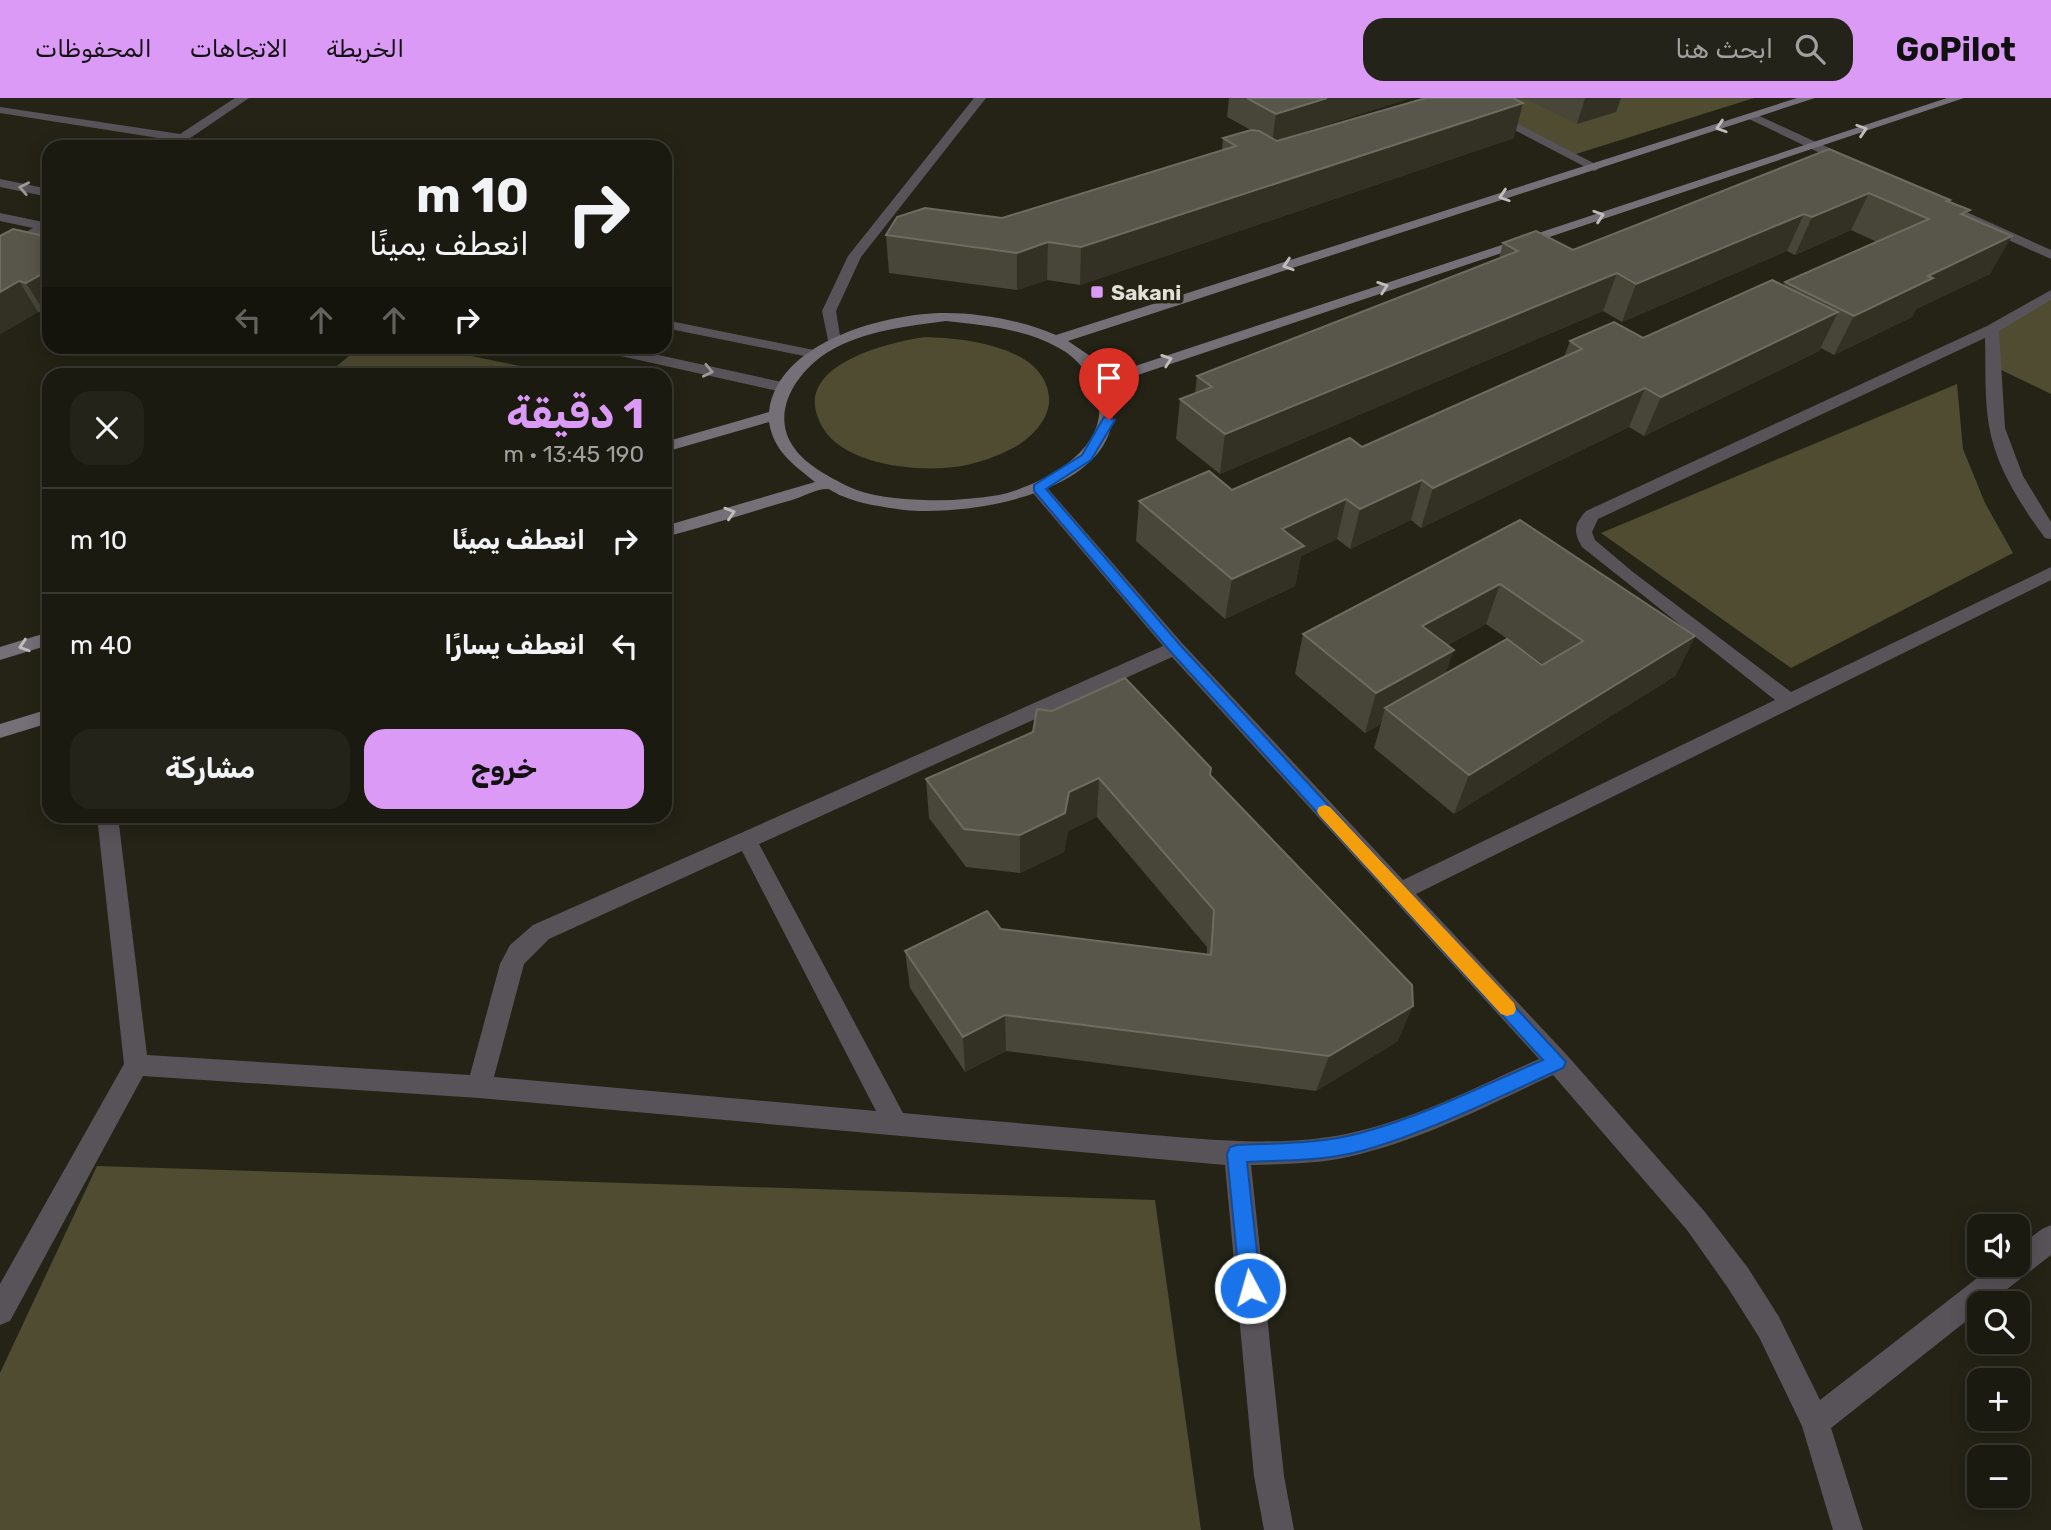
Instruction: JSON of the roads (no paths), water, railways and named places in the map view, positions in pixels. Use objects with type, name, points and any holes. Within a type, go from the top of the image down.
[{"type":"street","points":[[178,140],[243,98]]},
{"type":"street","points":[[834,342],[829,311],[855,256],[980,98]]},
{"type":"street","points":[[1460,98],[1595,167]]},
{"type":"street","points":[[1056,340],[1809,98]]},
{"type":"street","points":[[1103,382],[1958,98]]},
{"type":"street","points":[[0,110],[181,138]]},
{"type":"street","points":[[1752,117],[1861,167]]},
{"type":"street","points":[[0,183],[42,192]]},
{"type":"street","points":[[1931,200],[2051,255]]},
{"type":"street","points":[[0,217],[42,224]]},
{"type":"street","points":[[0,253],[42,228]]},
{"type":"street","points":[[1790,701],[1588,543],[1583,532],[1585,523],[1592,515],[1992,329],[2051,294]]},
{"type":"street","points":[[946,317],[1004,323],[1056,340],[1084,359],[1103,382],[1109,420],[1087,457],[1038,488],[987,503],[930,507],[874,500],[827,484],[788,452],[775,415],[782,387],[814,354],[834,342],[887,324],[946,317]]},
{"type":"street","points":[[672,325],[814,354]]},
{"type":"street","points":[[1992,329],[1995,411],[2003,453],[2037,515],[2051,534]]},
{"type":"street","points":[[631,354],[782,387]]},
{"type":"street","points":[[672,445],[775,415]]},
{"type":"street","points":[[672,530],[827,484]]},
{"type":"street","points":[[1038,488],[1175,648],[1557,1062],[1696,1220],[1769,1327],[1815,1422],[1847,1530]]},
{"type":"street","points":[[1399,892],[2051,573]]},
{"type":"street","points":[[0,654],[42,640]]},
{"type":"street","points":[[479,1087],[512,964],[528,941],[555,925],[1175,648]]},
{"type":"street","points":[[0,731],[42,718]]},
{"type":"street","points":[[0,1311],[136,1065],[108,823]]},
{"type":"street","points":[[747,841],[895,1122]]},
{"type":"street","points":[[136,1065],[479,1087],[1237,1154],[1316,1150],[1363,1142],[1427,1119],[1557,1062]]},
{"type":"street","points":[[1237,1154],[1269,1476],[1279,1530]]},
{"type":"street","points":[[2030,1255],[2051,1238]]},
{"type":"street","points":[[1815,1422],[2002,1277]]},
{"type":"place","name":"Sakani","points":[[1097,292]]}]
